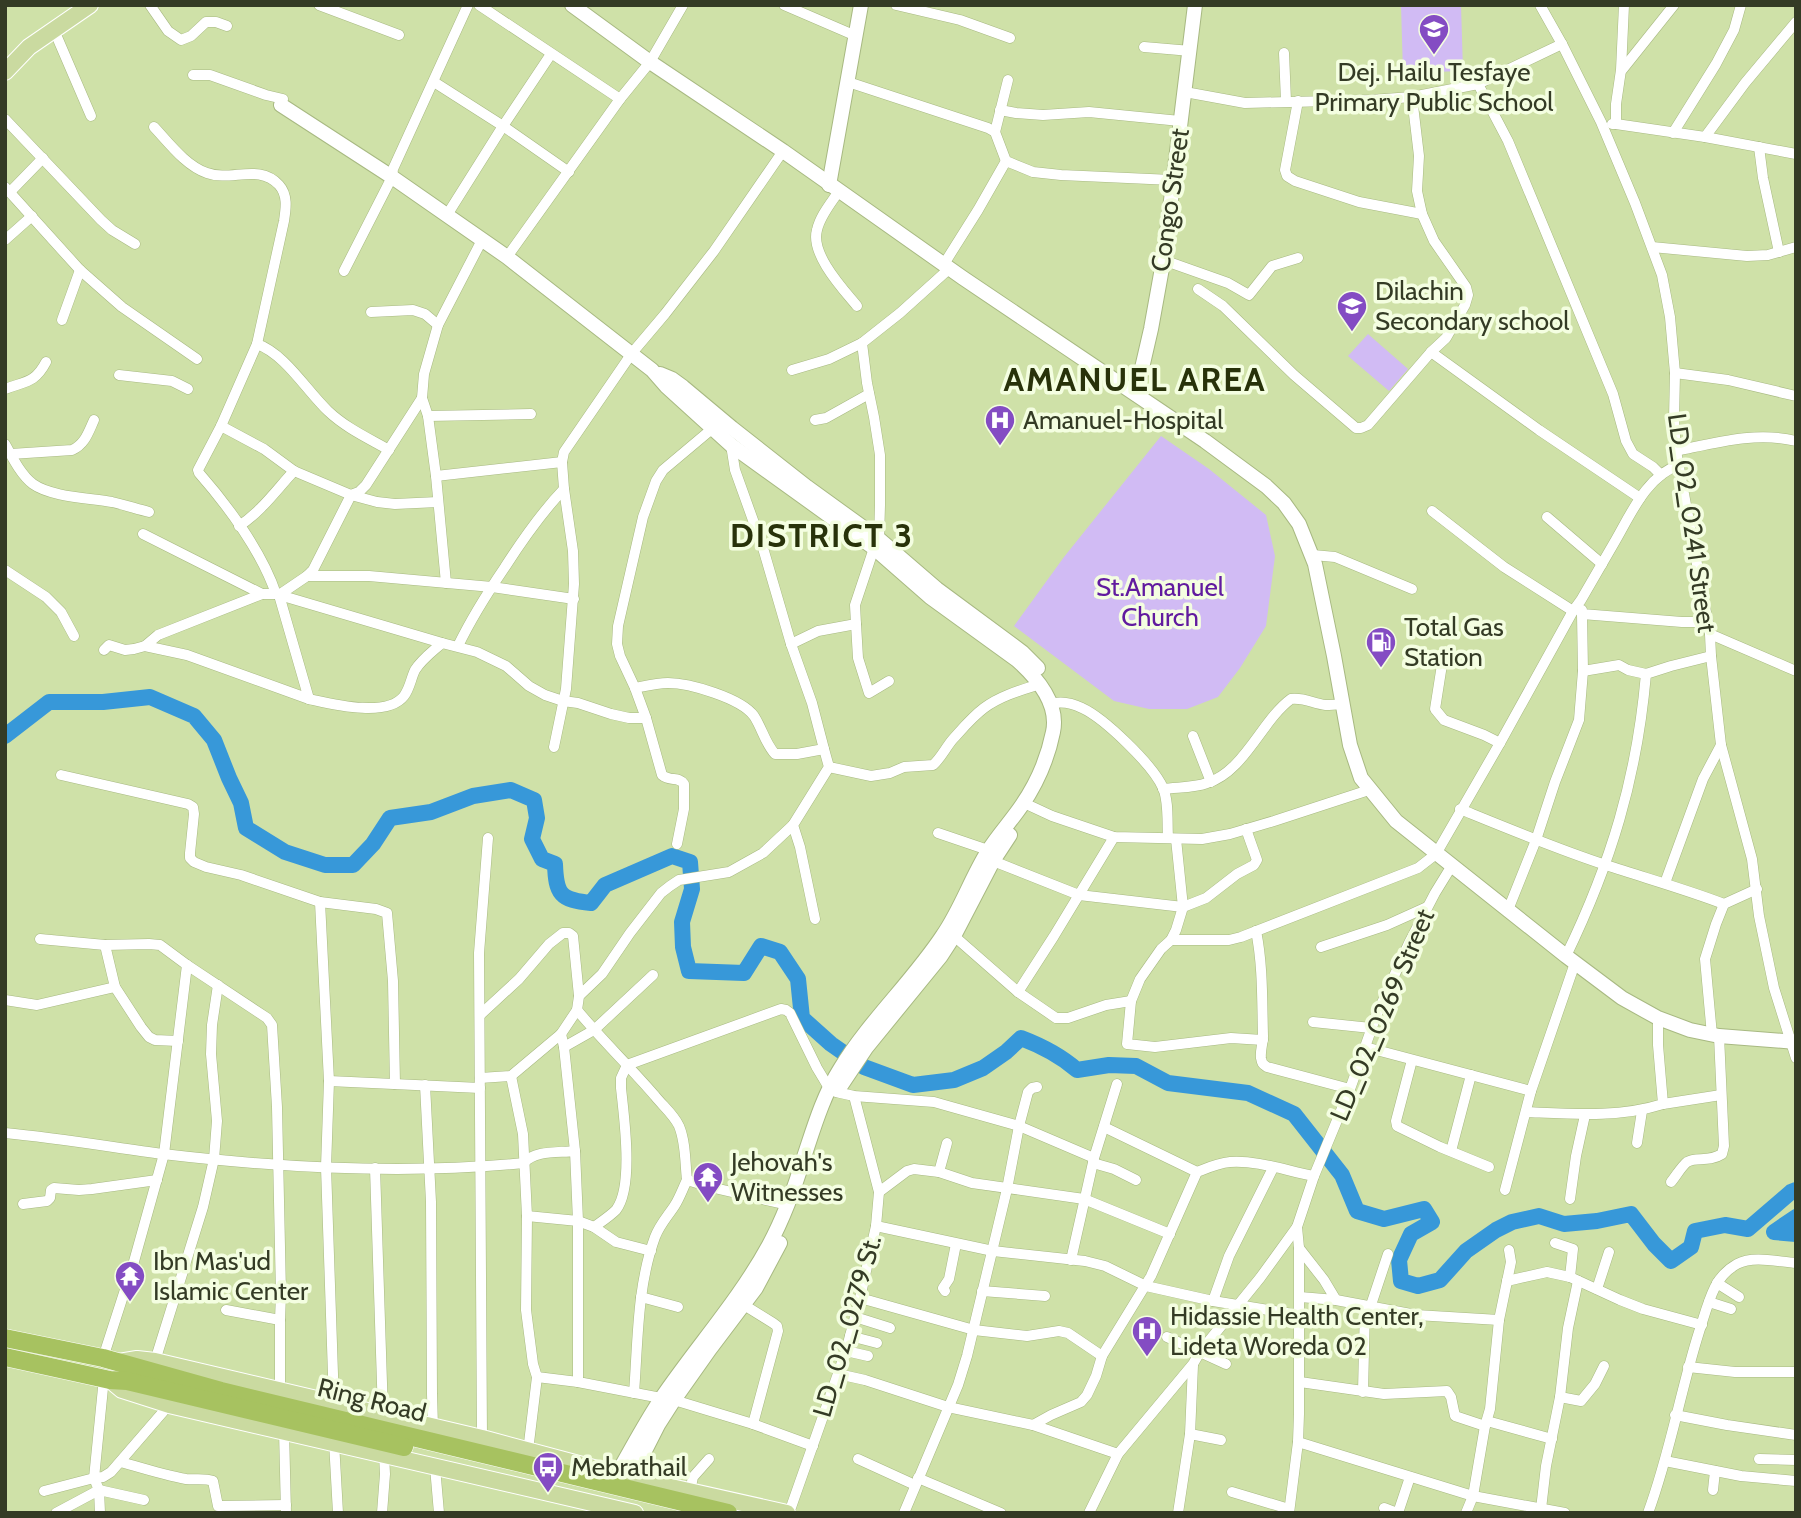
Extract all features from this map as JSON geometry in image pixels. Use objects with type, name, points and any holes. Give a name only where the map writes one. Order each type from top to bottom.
[{"type":"highway","name":"Ring Road","points":[[5,1338],[110,1360],[221,1391],[728,1513]]},
{"type":"highway","name":"Ring Road","points":[[5,1357],[127,1381],[680,1513]]},
{"type":"main road","points":[[572,5],[650,62],[783,151],[1007,308],[1205,441],[1266,486],[1284,503],[1299,524],[1313,555],[1322,590],[1350,745],[1361,778],[1396,821],[1451,867],[1622,998],[1658,1018],[1690,1030],[1715,1036],[1793,1042]]},
{"type":"main road","points":[[834,188],[861,5]]},
{"type":"main road","name":"Congo Street","points":[[1136,394],[1163,260],[1195,5]]},
{"type":"main road","points":[[5,72],[29,47],[54,30],[78,8]]},
{"type":"main road","points":[[282,102],[393,173],[509,255],[672,379],[876,544],[930,597],[1017,660],[1054,703]]},
{"type":"main road","points":[[448,212],[482,240],[509,255]]},
{"type":"main road","points":[[624,1476],[659,1425],[668,1399],[749,1280],[770,1243],[788,1205],[815,1121],[844,1071],[945,933],[991,855],[1027,804],[1048,753],[1054,729],[1051,684],[1022,652],[876,544],[730,444],[666,386],[633,351]]},
{"type":"main road","points":[[652,370],[672,379]]},
{"type":"main road","points":[[862,1045],[941,956],[954,936],[991,855]]},
{"type":"main road","points":[[668,1399],[744,1306],[771,1262],[796,1208],[833,1090]]},
{"type":"main road","points":[[110,1360],[155,1361],[482,1438],[690,1492],[788,1513]]},
{"type":"main road","points":[[107,1379],[122,1390],[169,1405],[334,1442],[586,1508],[635,1513]]},
{"type":"street","points":[[150,5],[168,31],[181,40],[191,36],[206,22],[227,26]]},
{"type":"street","points":[[319,5],[399,35]]},
{"type":"street","points":[[344,271],[393,173],[468,5]]},
{"type":"street","points":[[479,5],[621,99]]},
{"type":"street","points":[[509,255],[650,62],[683,5]]},
{"type":"street","points":[[784,5],[856,36]]},
{"type":"street","points":[[896,5],[960,20],[1010,38]]},
{"type":"street","name":"LD_02_0241 Street","points":[[1540,5],[1601,122],[1662,275],[1671,317],[1676,451],[1710,634],[1721,745],[1752,859],[1759,916],[1774,988],[1796,1058]]},
{"type":"street","points":[[1616,124],[1624,5]]},
{"type":"street","points":[[1621,70],[1674,5]]},
{"type":"street","points":[[1673,133],[1716,64],[1734,30],[1741,5]]},
{"type":"street","points":[[1705,137],[1745,83],[1796,22]]},
{"type":"street","points":[[54,30],[91,117]]},
{"type":"street","points":[[1185,92],[1245,103],[1412,97],[1478,85],[1562,44]]},
{"type":"street","points":[[1144,47],[1191,51]]},
{"type":"street","points":[[1284,53],[1286,102]]},
{"type":"street","points":[[448,212],[551,54]]},
{"type":"street","points":[[193,75],[210,75],[282,102]]},
{"type":"street","points":[[1008,80],[995,132],[1006,161],[1033,172],[1172,180]]},
{"type":"street","points":[[434,82],[569,172]]},
{"type":"street","points":[[848,82],[995,132]]},
{"type":"street","points":[[1478,85],[1508,141],[1613,394],[1626,441],[1633,454],[1661,475]]},
{"type":"street","points":[[1198,289],[1223,306],[1294,375],[1356,428],[1368,425],[1446,338],[1468,295],[1466,287],[1434,241],[1422,214],[1417,191],[1419,156],[1412,97]]},
{"type":"street","points":[[1298,101],[1285,170],[1287,176],[1359,202],[1422,214]]},
{"type":"street","points":[[1000,110],[1043,115],[1089,112],[1180,121]]},
{"type":"street","points":[[5,119],[100,220],[135,244]]},
{"type":"street","points":[[1601,122],[1796,153]]},
{"type":"street","points":[[155,127],[180,154],[207,173],[259,173],[274,180],[283,190],[286,207],[257,344],[221,426],[199,467],[199,473],[217,492],[269,573],[309,698]]},
{"type":"street","points":[[1759,147],[1779,252]]},
{"type":"street","points":[[554,747],[566,689],[574,599],[573,551],[562,462],[564,452],[633,351],[714,251],[783,151]]},
{"type":"street","points":[[43,158],[7,189],[80,270],[122,307],[197,359]]},
{"type":"street","points":[[792,370],[829,359],[862,343],[900,313],[947,266],[1006,161]]},
{"type":"street","points":[[834,188],[817,230],[816,240],[820,254],[857,306]]},
{"type":"street","points":[[5,240],[32,216]]},
{"type":"street","points":[[446,583],[436,476],[428,416],[422,398],[424,374],[438,325],[482,240]]},
{"type":"street","points":[[1652,247],[1747,256],[1768,255],[1796,247]]},
{"type":"street","points":[[1163,260],[1228,283],[1249,295],[1272,266],[1298,258]]},
{"type":"street","points":[[62,320],[80,270]]},
{"type":"street","points":[[371,312],[413,310],[425,314],[438,325]]},
{"type":"street","points":[[862,343],[880,455],[876,544],[855,605],[858,658],[869,693],[889,681]]},
{"type":"street","points":[[257,344],[269,348],[278,356],[311,395],[350,429],[388,450]]},
{"type":"street","points":[[1431,352],[1640,498]]},
{"type":"street","points":[[5,389],[34,378],[46,362]]},
{"type":"street","points":[[1675,373],[1728,380],[1796,396]]},
{"type":"street","points":[[119,374],[172,381],[188,389]]},
{"type":"street","points":[[815,420],[826,418],[869,394]]},
{"type":"street","points":[[277,594],[313,570],[351,495],[366,485],[422,398]]},
{"type":"street","points":[[428,416],[531,414]]},
{"type":"street","points":[[8,449],[72,450],[85,440],[94,420]]},
{"type":"street","points":[[221,426],[264,449],[294,471],[351,495],[395,504],[438,502]]},
{"type":"street","points":[[677,845],[684,808],[684,784],[678,779],[670,780],[662,775],[646,718],[620,656],[618,626],[651,493],[663,470],[713,428]]},
{"type":"street","points":[[1676,451],[1758,437],[1796,441]]},
{"type":"street","points":[[579,996],[602,974],[661,893],[679,880],[729,872],[763,853],[793,825],[829,767],[812,703],[791,644],[763,548],[735,470],[730,444]]},
{"type":"street","points":[[8,449],[32,484],[45,490],[112,502],[149,512]]},
{"type":"street","points":[[436,476],[562,462]]},
{"type":"street","points":[[1171,940],[1229,940],[1418,868],[1436,854],[1640,498],[1661,475],[1679,465]]},
{"type":"street","points":[[240,526],[259,510],[294,471]]},
{"type":"street","points":[[458,646],[529,530],[564,489]]},
{"type":"street","points":[[1432,511],[1504,567],[1577,612],[1707,622]]},
{"type":"street","points":[[1547,517],[1602,564]]},
{"type":"street","points":[[142,534],[262,594]]},
{"type":"street","points":[[1313,555],[1335,557],[1412,589]]},
{"type":"street","points":[[5,570],[46,597],[61,612],[75,636]]},
{"type":"street","points":[[307,576],[369,576],[492,587],[574,599]]},
{"type":"street","points":[[145,646],[158,635],[262,594],[277,594],[477,652],[506,666],[529,686],[545,695],[611,714],[646,718]]},
{"type":"street","points":[[1508,910],[1579,720],[1583,671],[1577,612]]},
{"type":"street","points":[[791,644],[818,631],[856,624]]},
{"type":"street","points":[[1710,634],[1796,671]]},
{"type":"street","points":[[104,650],[109,645],[125,650],[145,646],[187,655],[309,698],[328,703],[380,708],[403,697],[421,661],[442,643]]},
{"type":"street","points":[[1444,652],[1435,709],[1439,716],[1500,743]]},
{"type":"street","points":[[1583,671],[1619,665],[1646,674],[1711,656]]},
{"type":"street","points":[[1505,1190],[1570,959],[1606,865],[1629,790],[1640,733],[1646,674]]},
{"type":"street","points":[[635,688],[664,683],[678,684],[722,695],[743,705],[754,716],[763,737],[775,754],[797,754],[824,749]]},
{"type":"street","points":[[829,767],[871,776],[890,773],[904,767],[933,765],[943,750],[986,706],[1040,684]]},
{"type":"street","points":[[1163,789],[1211,782],[1245,754],[1291,699],[1325,706],[1343,703]]},
{"type":"street","points":[[1054,703],[1080,707],[1101,719],[1148,765],[1163,789],[1183,907],[1171,940],[1147,966],[1131,1001],[1127,1044],[1155,1047],[1231,1038],[1263,1040]]},
{"type":"street","points":[[1194,736],[1211,782]]},
{"type":"street","points":[[1665,883],[1703,779],[1721,745]]},
{"type":"street","points":[[61,775],[193,807],[190,858],[194,862],[320,902],[376,909],[387,913],[393,982],[395,1084]]},
{"type":"street","points":[[1027,804],[1052,816],[1114,837],[1202,839],[1275,821],[1369,790]]},
{"type":"street","points":[[1460,810],[1536,841],[1724,904]]},
{"type":"street","points":[[793,825],[815,919]]},
{"type":"street","points":[[938,833],[1079,895],[1183,907],[1206,898],[1237,874],[1254,865],[1256,855],[1246,829]]},
{"type":"street","points":[[1018,992],[1114,837]]},
{"type":"street","points":[[482,1438],[480,922],[488,838]]},
{"type":"street","name":"LD_02_0269 Street","points":[[1314,1176],[1395,971],[1451,867]]},
{"type":"street","points":[[1671,1182],[1687,1162],[1714,1160],[1722,1154],[1724,1146],[1721,1095],[1705,960],[1724,904],[1757,889]]},
{"type":"street","points":[[320,902],[329,1081],[326,1167],[334,1404]]},
{"type":"street","points":[[1321,947],[1387,925],[1428,906]]},
{"type":"street","points":[[1256,930],[1261,977],[1262,1063],[1267,1067],[1350,1089]]},
{"type":"street","points":[[329,1081],[425,1085],[480,1083],[511,1076],[561,1034],[577,1010],[579,996],[573,936],[563,933],[549,943],[519,979],[480,1016]]},
{"type":"street","points":[[954,936],[1018,992],[1056,1018],[1068,1018],[1107,1005],[1131,1001]]},
{"type":"street","points":[[40,939],[105,945],[160,945],[267,1018],[272,1026],[277,1107],[280,1391]]},
{"type":"street","points":[[105,945],[115,987],[141,1027],[155,1040],[178,1041]]},
{"type":"street","points":[[110,1360],[164,1154],[187,965]]},
{"type":"street","points":[[564,1047],[594,1030],[653,975]]},
{"type":"street","points":[[155,1361],[203,1207],[214,1159],[218,1121],[211,1054],[218,985]]},
{"type":"street","points":[[5,1000],[37,1004],[115,987]]},
{"type":"street","points":[[577,1010],[677,1123],[685,1152],[687,1180],[676,1204],[664,1218],[656,1235],[641,1297],[634,1393]]},
{"type":"street","points":[[594,1227],[615,1210],[625,1183],[621,1078],[627,1065],[775,1011],[786,1010],[790,1013],[817,1068],[833,1090],[854,1097],[934,1102],[1019,1126],[1136,1180]]},
{"type":"street","points":[[1658,1018],[1663,1104]]},
{"type":"street","points":[[1313,1022],[1371,1028]]},
{"type":"street","points":[[561,1034],[575,1151],[578,1382]]},
{"type":"street","points":[[1365,1047],[1531,1091]]},
{"type":"street","points":[[1412,1060],[1396,1126],[1489,1167]]},
{"type":"street","points":[[1451,1151],[1471,1075]]},
{"type":"street","points":[[511,1076],[523,1134],[527,1216],[526,1310],[537,1377],[528,1451]]},
{"type":"street","points":[[1071,1260],[1084,1199],[1117,1084]]},
{"type":"street","points":[[425,1085],[430,1168],[433,1427]]},
{"type":"street","points":[[904,1513],[964,1366],[993,1251],[1019,1126],[1028,1092],[1037,1087]]},
{"type":"street","points":[[1525,1112],[1585,1115],[1642,1111],[1663,1104],[1721,1095]]},
{"type":"street","name":"LD_02_0279 St.","points":[[788,1513],[846,1351],[876,1226],[879,1192],[854,1097]]},
{"type":"street","points":[[1637,1143],[1642,1111]]},
{"type":"street","points":[[1570,1199],[1585,1115]]},
{"type":"street","points":[[1104,1127],[1197,1172]]},
{"type":"street","points":[[5,1133],[164,1154],[326,1167],[479,1167],[524,1163],[536,1154],[575,1151]]},
{"type":"street","points":[[939,1172],[947,1143]]},
{"type":"street","points":[[1033,1425],[1081,1402],[1087,1395],[1102,1356],[1146,1286],[1197,1172],[1215,1164],[1231,1162],[1314,1176],[1297,1227],[1193,1364],[1118,1454],[1088,1513]]},
{"type":"street","points":[[375,1168],[383,1415]]},
{"type":"street","points":[[1213,1301],[1229,1256],[1273,1168]]},
{"type":"street","points":[[879,1192],[907,1171],[914,1169],[939,1172],[972,1183],[1084,1199],[1170,1234]]},
{"type":"street","points":[[23,1204],[47,1201],[54,1188],[79,1190],[157,1180]]},
{"type":"street","points":[[687,1180],[788,1205]]},
{"type":"street","points":[[527,1216],[578,1221],[594,1227],[616,1242],[651,1251]]},
{"type":"street","points":[[876,1226],[993,1251],[1085,1261],[1105,1266],[1146,1286],[1213,1301],[1299,1315]]},
{"type":"street","points":[[1232,1492],[1289,1511],[1298,1442],[1300,1382],[1297,1227]]},
{"type":"street","points":[[1541,1509],[1546,1466],[1560,1397],[1574,1279],[1573,1249],[1555,1243]]},
{"type":"street","points":[[944,1291],[956,1244]]},
{"type":"street","points":[[1299,1248],[1336,1300]]},
{"type":"street","points":[[1466,1513],[1473,1496],[1490,1409],[1499,1320],[1511,1262],[1510,1250]]},
{"type":"street","points":[[1597,1289],[1609,1252]]},
{"type":"street","points":[[1363,1392],[1367,1307],[1388,1254]]},
{"type":"street","points":[[1648,1513],[1665,1461],[1688,1367],[1717,1283],[1735,1265],[1743,1261],[1796,1263]]},
{"type":"street","points":[[1507,1281],[1547,1272],[1574,1279],[1643,1308],[1702,1325]]},
{"type":"street","points":[[1717,1283],[1740,1297]]},
{"type":"street","points":[[982,1291],[1045,1296]]},
{"type":"street","points":[[641,1297],[678,1307]]},
{"type":"street","points":[[1300,1297],[1336,1300],[1416,1315],[1499,1320]]},
{"type":"street","points":[[860,1298],[974,1330],[1027,1336],[1059,1331],[1073,1336],[1102,1356]]},
{"type":"street","points":[[1709,1302],[1731,1309]]},
{"type":"street","points":[[744,1306],[773,1322],[778,1331],[753,1424]]},
{"type":"street","points":[[226,1310],[280,1320]]},
{"type":"street","points":[[855,1317],[890,1328]]},
{"type":"street","points":[[850,1336],[877,1343]]},
{"type":"street","points":[[1167,1337],[1226,1364]]},
{"type":"street","points":[[846,1351],[868,1356]]},
{"type":"street","points":[[1178,1513],[1190,1434],[1193,1364]]},
{"type":"street","points":[[1560,1397],[1581,1401],[1595,1384],[1604,1366]]},
{"type":"street","points":[[1688,1367],[1735,1372],[1796,1372]]},
{"type":"street","points":[[838,1374],[948,1407],[1033,1425],[1118,1454]]},
{"type":"street","points":[[537,1377],[668,1399],[753,1424],[813,1446]]},
{"type":"street","points":[[100,1513],[99,1490],[94,1478],[107,1379]]},
{"type":"street","points":[[1300,1382],[1384,1394],[1447,1391],[1455,1416],[1552,1439]]},
{"type":"street","points":[[1170,1391],[1192,1401]]},
{"type":"street","points":[[44,1491],[103,1477],[111,1472],[169,1405]]},
{"type":"street","points":[[1675,1415],[1796,1435]]},
{"type":"street","points":[[121,1462],[167,1475],[214,1481],[218,1506],[286,1509],[284,1430]]},
{"type":"street","points":[[1190,1434],[1222,1440]]},
{"type":"street","points":[[334,1442],[338,1513]]},
{"type":"street","points":[[1298,1442],[1473,1496],[1564,1513]]},
{"type":"street","points":[[382,1513],[384,1455]]},
{"type":"street","points":[[690,1492],[693,1477],[709,1459]]},
{"type":"street","points":[[858,1459],[986,1510],[1002,1513]]},
{"type":"street","points":[[1759,1459],[1796,1461]]},
{"type":"street","points":[[1665,1461],[1741,1476],[1796,1481]]},
{"type":"street","points":[[435,1467],[439,1513]]},
{"type":"street","points":[[1713,1490],[1715,1471]]},
{"type":"street","points":[[1384,1508],[1398,1513],[1410,1477]]},
{"type":"street","points":[[57,1513],[99,1490],[144,1500]]},
{"type":"green space","name":"Dej. Hailu Tesfaye Primary Public School","points":[[1401,5],[1461,5],[1463,71],[1403,73]]},
{"type":"green space","points":[[1368,334],[1408,369],[1389,391],[1348,356]]},
{"type":"green space","name":"St.Amanuel Church","points":[[1161,436],[1209,469],[1266,515],[1275,556],[1266,626],[1218,697],[1187,709],[1149,709],[1114,701],[1014,626],[1064,557]]},
{"type":"waterway","points":[[5,736],[49,702],[103,702],[150,697],[194,716],[214,740],[241,803],[246,828],[285,852],[325,865],[353,865],[373,844],[390,818],[431,812],[473,796],[511,790],[534,800],[537,818],[532,839],[542,859],[555,864],[559,889],[572,900],[591,903],[605,885],[672,856],[690,862],[692,889],[682,922],[683,947],[689,971],[744,973],[761,946],[780,952],[798,979],[802,1018],[831,1044],[864,1067],[913,1085],[954,1080],[983,1068],[1021,1038],[1050,1051],[1077,1070],[1109,1065],[1136,1066],[1168,1083],[1248,1093],[1294,1114],[1342,1175],[1357,1211],[1384,1219],[1424,1209],[1432,1222],[1411,1234],[1399,1260],[1401,1281],[1418,1286],[1440,1280],[1466,1251],[1512,1222],[1539,1216],[1564,1224],[1631,1214],[1671,1261],[1691,1247],[1695,1231],[1725,1225],[1748,1229],[1796,1190]]},
{"type":"waterway","points":[[1796,1217],[1774,1232],[1796,1234]]},
{"type":"place","name":"Dej. Hailu Tesfaye Primary Public School","points":[[1434,56]]},
{"type":"place","name":"Dilachin Secondary school","points":[[1352,333]]},
{"type":"place","name":"Amanuel-Hospital","points":[[1000,447]]},
{"type":"place","name":"Total Gas Station","points":[[1381,669]]},
{"type":"place","name":"Jehovah's Witnesses","points":[[708,1204]]},
{"type":"place","name":"Ibn Mas'ud Islamic Center","points":[[130,1303]]},
{"type":"place","name":"Hidassie Health Center, Lideta Woreda 02","points":[[1147,1358]]},
{"type":"place","name":"Mebrathail","points":[[548,1494]]},
{"type":"district","name":"AMANUEL AREA","points":[[1135,379]]},
{"type":"district","name":"DISTRICT 3","points":[[822,535]]}]
